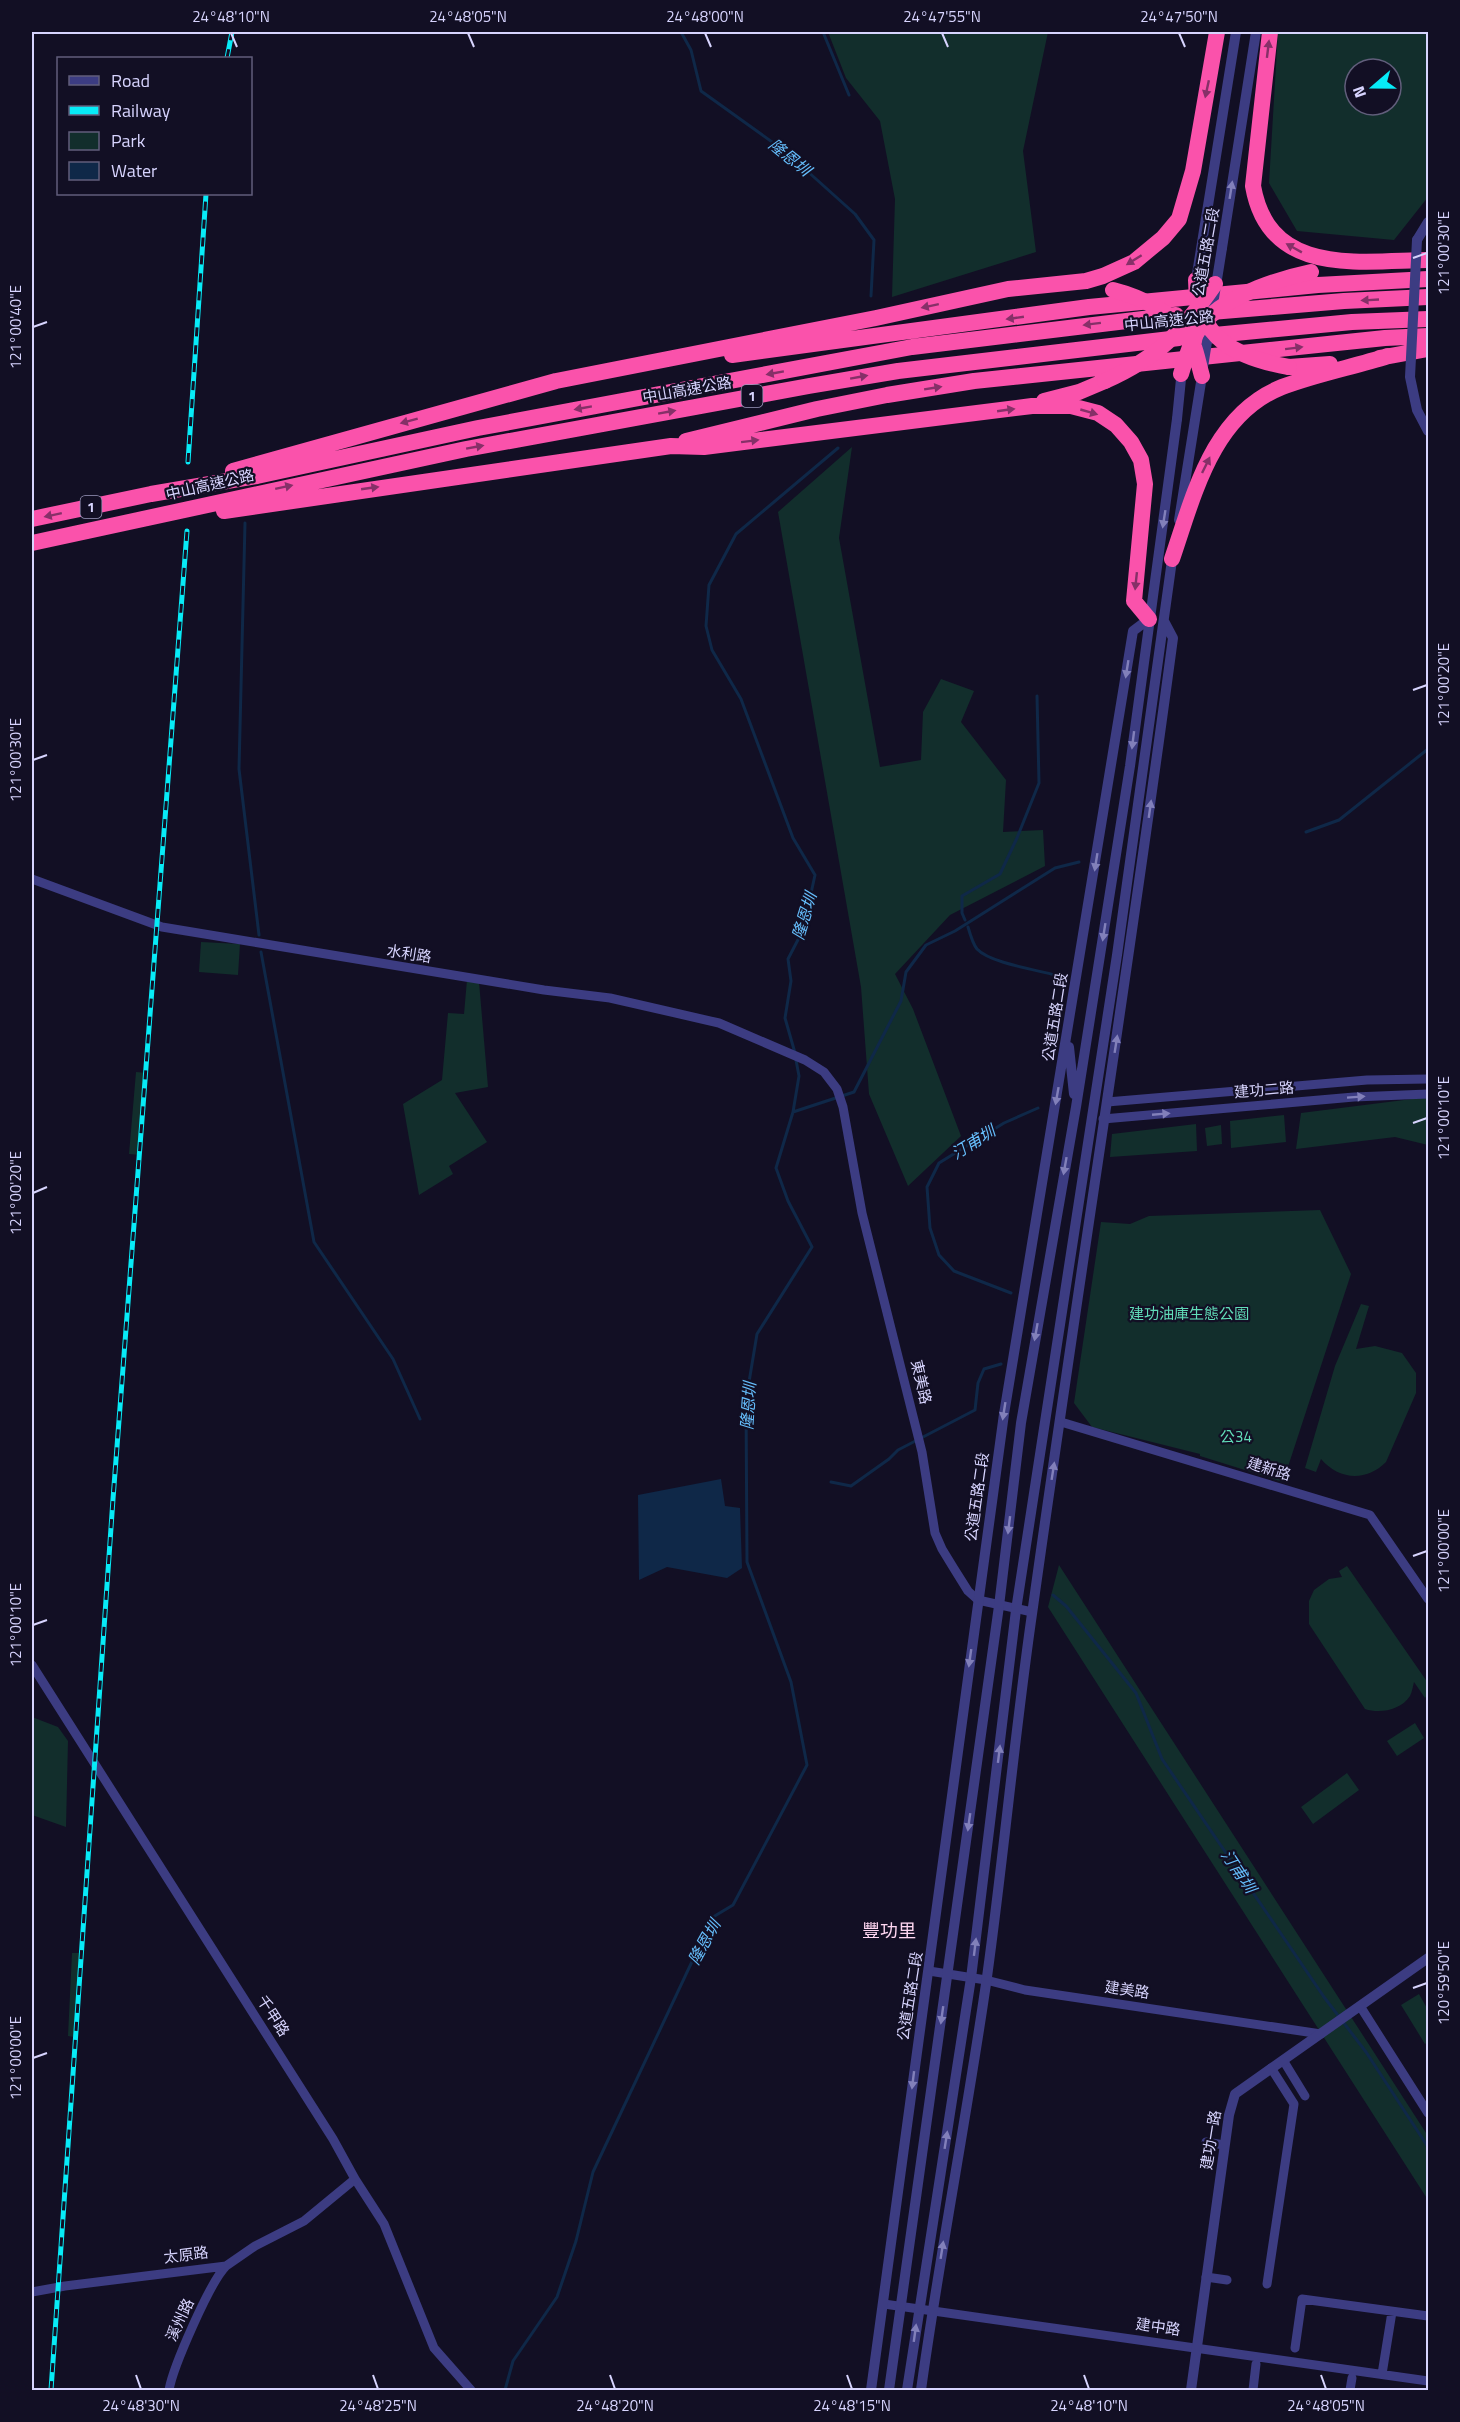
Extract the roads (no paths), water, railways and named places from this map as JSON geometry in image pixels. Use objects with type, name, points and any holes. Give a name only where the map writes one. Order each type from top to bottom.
[{"type":"highway","points":[[152,494],[556,381],[876,318],[1008,289],[1086,281],[1103,276],[1134,262],[1163,238],[1179,219],[1193,171],[1217,32]]},
{"type":"highway","points":[[1259,32],[1253,186],[1256,205],[1265,224],[1281,240],[1302,253],[1334,260],[1428,260]]},
{"type":"highway","points":[[1032,406],[1105,381],[1134,368],[1252,291],[1289,276],[1372,261]]},
{"type":"highway","points":[[649,363],[753,354],[1089,307],[1318,285],[1428,279]]},
{"type":"highway","points":[[1196,280],[1197,325],[1202,376]]},
{"type":"highway","points":[[1181,374],[1197,325],[1215,284]]},
{"type":"highway","points":[[1008,289],[1078,286],[1134,295],[1156,308],[1197,325],[1258,362],[1289,367],[1319,366],[1428,349]]},
{"type":"highway","name":"中山高速公路","points":[[32,519],[152,494],[257,476],[478,428],[912,347],[1139,318],[1344,301],[1428,297]]},
{"type":"highway","name":"中山高速公路","points":[[32,543],[466,449],[898,371],[1258,330],[1352,322],[1428,319]]},
{"type":"highway","points":[[671,446],[701,436],[817,409],[974,381],[1385,338],[1428,336]]},
{"type":"highway","points":[[1172,559],[1205,464],[1225,432],[1243,412],[1262,397],[1281,388],[1388,356]]},
{"type":"highway","points":[[84,532],[368,488],[671,446],[704,447],[1032,406],[1071,406],[1098,413],[1116,425],[1131,442],[1142,460],[1145,484],[1134,601],[1156,620]]},
{"type":"street","name":"公道五路二段","points":[[1196,280],[1236,32]]},
{"type":"street","name":"公道五路二段","points":[[1215,284],[1259,32]]},
{"type":"street","points":[[1428,222],[1416,240],[1410,377],[1417,410],[1428,431]]},
{"type":"street","points":[[907,2391],[971,1978],[1016,1610],[1117,955],[1156,620],[1181,374]]},
{"type":"street","points":[[889,2391],[999,1606],[1021,1423],[1076,1107],[1130,766],[1156,620],[1172,559],[1202,376]]},
{"type":"street","name":"公道五路二段","points":[[871,2391],[1004,1414],[1133,631],[1156,620]]},
{"type":"street","points":[[921,2391],[986,1980],[1032,1612],[1103,1119],[1134,929],[1173,638],[1156,620]]},
{"type":"street","name":"水利路","points":[[32,879],[162,927],[544,990],[610,998],[719,1023],[805,1060],[824,1072],[837,1089]]},
{"type":"street","points":[[1068,1035],[1076,1107]]},
{"type":"street","name":"建功二路","points":[[1107,1102],[1367,1080],[1428,1079]]},
{"type":"street","name":"東美路","points":[[837,1089],[843,1107],[862,1213],[919,1439],[935,1533],[952,1567],[968,1591],[978,1600]]},
{"type":"street","name":"建功二路","points":[[1103,1119],[1354,1096],[1428,1094]]},
{"type":"street","name":"建新路","points":[[1061,1422],[1370,1515],[1428,1599]]},
{"type":"street","points":[[978,1600],[1032,1612]]},
{"type":"street","name":"千甲路","points":[[32,1665],[333,2139],[384,2224],[434,2348],[471,2391]]},
{"type":"street","name":"建功一路","points":[[1191,2391],[1228,2115],[1235,2094],[1428,1958]]},
{"type":"street","name":"建美路","points":[[929,1971],[986,1980],[1025,1990],[1323,2032]]},
{"type":"street","points":[[1360,2007],[1428,2113]]},
{"type":"street","points":[[1283,2060],[1305,2096]]},
{"type":"street","points":[[1267,2284],[1294,2104],[1271,2068]]},
{"type":"street","points":[[1206,2142],[1224,2145]]},
{"type":"street","name":"太原路","points":[[32,2292],[226,2266],[255,2246],[304,2221],[355,2179]]},
{"type":"street","name":"溪州路","points":[[169,2391],[172,2375],[186,2344],[219,2274],[226,2266]]},
{"type":"street","points":[[1206,2277],[1227,2280]]},
{"type":"street","points":[[1295,2348],[1302,2299],[1428,2316]]},
{"type":"street","name":"建中路","points":[[884,2304],[1428,2381]]},
{"type":"street","points":[[1382,2374],[1392,2312]]},
{"type":"street","points":[[1253,2391],[1256,2364]]},
{"type":"street","points":[[1350,2391],[1352,2378]]},
{"type":"water","points":[[721,1479],[725,1506],[740,1508],[742,1568],[727,1578],[667,1567],[639,1580],[638,1495]]},
{"type":"waterway","name":"隆恩圳","points":[[681,32],[691,50],[701,91],[786,152],[855,214],[874,240],[871,296]]},
{"type":"waterway","name":"汀甫圳","points":[[823,32],[849,95]]},
{"type":"waterway","name":"隆恩圳","points":[[795,1053],[785,1018],[791,981],[788,959],[803,930],[815,875],[793,838],[741,699],[712,650],[706,626],[709,585],[736,534],[838,448]]},
{"type":"waterway","points":[[245,523],[239,769],[259,935]]},
{"type":"waterway","name":"汀甫圳","points":[[965,920],[962,913],[962,896],[1000,874],[1039,783],[1037,696]]},
{"type":"waterway","points":[[1306,832],[1339,820],[1428,749]]},
{"type":"waterway","points":[[793,1112],[854,1092],[901,1001],[906,972],[926,945],[955,931],[1055,868],[1079,862]]},
{"type":"waterway","name":"汀甫圳","points":[[968,927],[977,949],[983,954],[1003,962],[1055,975]]},
{"type":"waterway","points":[[261,952],[314,1242],[393,1359],[420,1419]]},
{"type":"waterway","name":"隆恩圳","points":[[505,2390],[513,2361],[557,2297],[576,2241],[593,2172],[713,1917],[733,1905],[807,1765],[791,1682],[747,1562],[746,1400],[757,1334],[812,1247],[788,1201],[776,1168],[793,1112],[799,1076],[796,1060]]},
{"type":"waterway","name":"汀甫圳","points":[[1011,1293],[954,1271],[939,1255],[930,1228],[927,1187],[939,1163],[1004,1123],[1038,1108]]},
{"type":"waterway","points":[[831,1482],[851,1486],[898,1450],[975,1410],[978,1383],[984,1369],[1001,1364]]},
{"type":"waterway","name":"汀甫圳","points":[[1053,1595],[1066,1606],[1136,1693],[1162,1759],[1324,1997],[1366,2052],[1428,2147]]},
{"type":"railway","points":[[227,57],[232,32]]},
{"type":"railway","points":[[188,462],[206,195]]},
{"type":"railway","points":[[51,2390],[113,1499],[187,531]]},
{"type":"district","name":"豐功里","points":[[889,1931]]},
{"type":"park label","name":"建功油庫生態公園","points":[[1189,1314]]},
{"type":"park label","name":"公34","points":[[1236,1437]]}]
